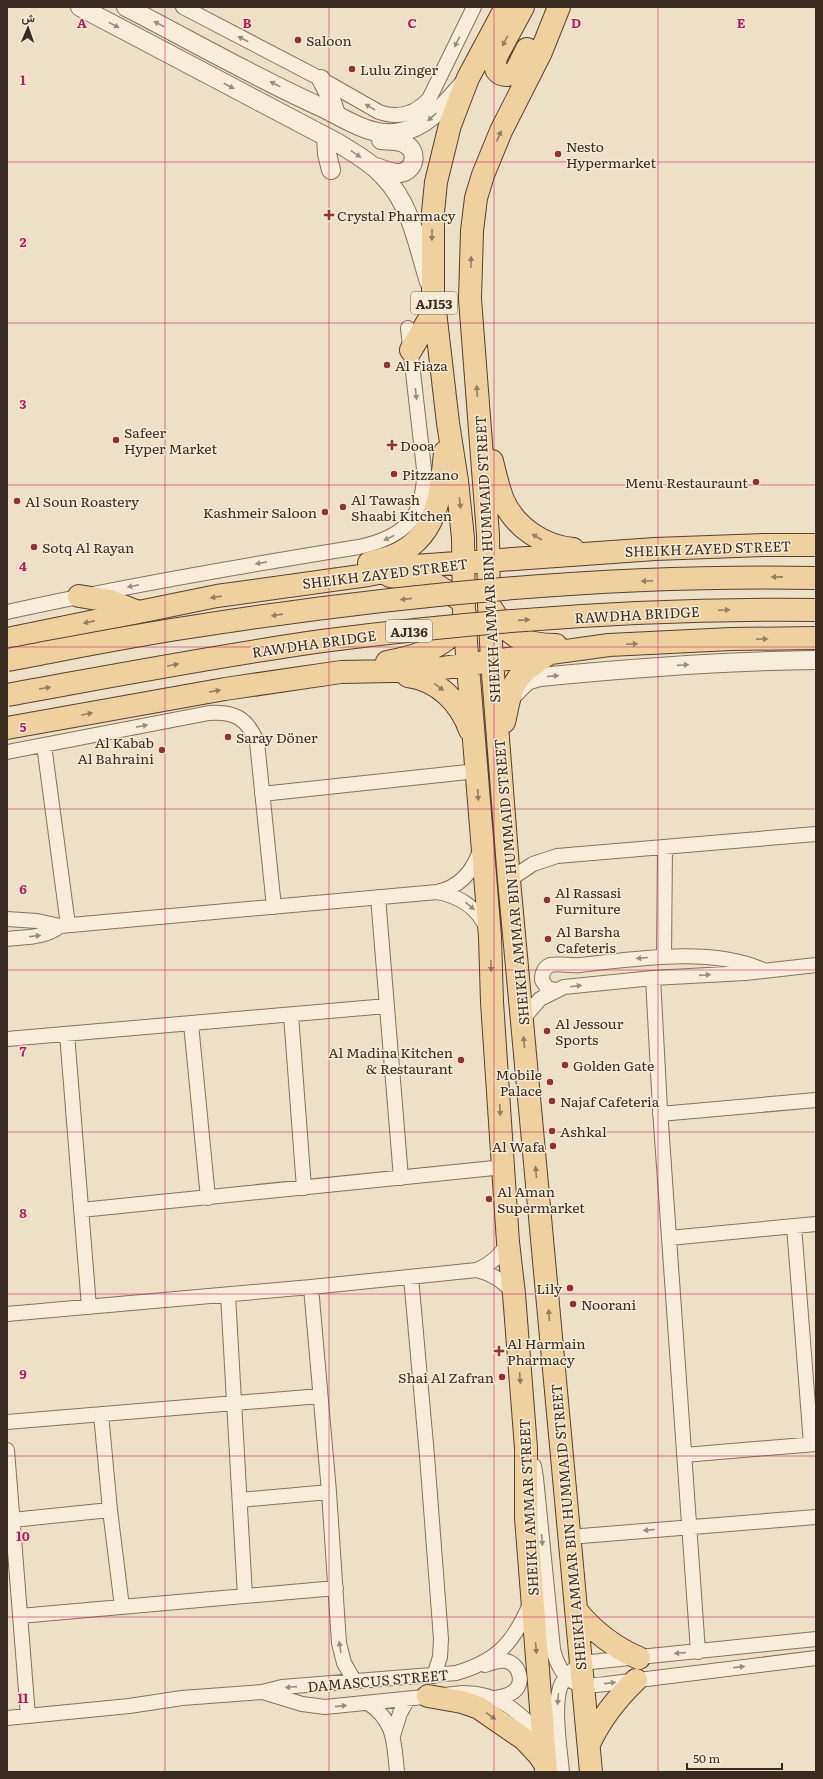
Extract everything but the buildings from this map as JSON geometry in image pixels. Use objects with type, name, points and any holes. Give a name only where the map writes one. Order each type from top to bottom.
[{"type":"main road","name":"SHEIKH AMMAR BIN HUMMAID STREET","points":[[506,7],[480,12],[468,78],[450,125],[436,182],[432,232],[434,302],[463,538],[478,569],[476,609],[491,638],[509,880],[576,1610],[577,1675],[589,1744],[591,1772]]},
{"type":"main road","points":[[523,7],[494,62],[496,70],[501,75],[509,76],[515,73],[556,9]]},
{"type":"main road","name":"SHEIKH AMMAR BIN HUMMAID STREET","points":[[508,1242],[492,1002],[490,937],[481,841],[468,664],[476,609],[478,569],[488,535],[470,299],[472,231],[476,198],[483,175],[500,131],[541,52],[556,9]]},
{"type":"main road","points":[[411,350],[434,302]]},
{"type":"main road","points":[[296,584],[390,557],[413,543],[423,533],[437,508],[448,423]]},
{"type":"main road","points":[[480,430],[504,500],[512,515],[524,528],[537,538],[567,549],[601,552]]},
{"type":"main road","name":"SHEIKH ZAYED STREET","points":[[7,639],[217,596],[368,575],[414,566],[478,569],[554,556],[601,552],[711,546],[816,545]]},
{"type":"main road","points":[[478,569],[510,572],[533,568],[554,556]]},
{"type":"main road","points":[[7,728],[225,690],[341,672],[403,659],[421,653],[453,634],[494,588],[500,577],[510,572]]},
{"type":"main road","points":[[368,575],[402,577],[436,585],[450,592],[476,609],[511,635],[535,643],[549,645],[609,645],[731,639],[816,638]]},
{"type":"main road","name":"AJ136","points":[[7,660],[184,628],[313,610],[431,596],[609,582],[727,578],[816,578]]},
{"type":"main road","points":[[436,585],[444,595],[449,610],[448,625],[440,643]]},
{"type":"main road","points":[[79,596],[110,601],[138,612]]},
{"type":"main road","name":"RAWDHA BRIDGE","points":[[7,695],[201,660],[321,642],[437,628],[613,614],[730,610],[816,610]]},
{"type":"main road","points":[[341,672],[417,670],[609,645]]},
{"type":"main road","points":[[499,738],[511,691],[520,675],[527,668],[551,653]]},
{"type":"main road","points":[[290,680],[407,676],[426,680],[443,691],[461,711],[474,742]]},
{"type":"main road","name":"SHEIKH AMMAR STREET","points":[[508,1242],[514,1294],[526,1448],[526,1518],[543,1737],[551,1770]]},
{"type":"main road","points":[[576,1610],[597,1634],[610,1644],[639,1658]]},
{"type":"main road","points":[[589,1744],[608,1711],[618,1698],[636,1680]]},
{"type":"main road","points":[[423,1690],[479,1708],[524,1739],[551,1770]]},
{"type":"street","points":[[80,7],[326,137],[354,153],[371,165],[385,177],[405,206],[434,302]]},
{"type":"street","points":[[126,7],[302,99],[372,131],[386,133],[400,132],[414,128],[426,121],[468,78]]},
{"type":"street","points":[[183,7],[321,79],[379,112],[390,116],[401,116],[412,113],[429,99],[480,12]]},
{"type":"street","points":[[321,79],[330,96],[336,114]]},
{"type":"street","points":[[302,99],[350,130],[370,138],[404,143],[410,147],[413,153],[414,161],[406,172],[398,174],[371,165]]},
{"type":"street","points":[[326,137],[327,154],[331,170]]},
{"type":"street","points":[[7,612],[79,596],[220,569],[359,547],[379,542],[396,534],[410,522],[420,506],[424,487],[424,469],[408,328]]},
{"type":"street","points":[[506,714],[511,699],[516,691],[528,681],[540,677],[678,665],[759,660],[816,660]]},
{"type":"street","points":[[7,752],[221,712],[233,714],[244,721],[252,730],[256,742],[274,907]]},
{"type":"street","points":[[44,745],[64,925]]},
{"type":"street","points":[[262,794],[477,771]]},
{"type":"street","points":[[509,880],[533,864],[557,856],[816,834]]},
{"type":"street","points":[[437,892],[457,884],[469,874],[477,859],[481,841]]},
{"type":"street","points":[[664,956],[665,847]]},
{"type":"street","points":[[7,919],[64,925],[437,892],[447,894],[466,903],[481,918],[490,937]]},
{"type":"street","points":[[378,897],[401,1178]]},
{"type":"street","points":[[7,938],[41,935],[52,932],[64,925]]},
{"type":"street","points":[[556,990],[547,988],[542,980],[543,971],[550,965],[577,965],[664,956],[712,958],[746,964],[764,970]]},
{"type":"street","points":[[522,1020],[540,999],[556,990],[575,985],[736,973],[816,965]]},
{"type":"street","points":[[653,978],[668,1238],[698,1652]]},
{"type":"street","points":[[7,1039],[386,1006]]},
{"type":"street","points":[[291,1015],[304,1188]]},
{"type":"street","points":[[191,1024],[208,1198]]},
{"type":"street","points":[[67,1034],[89,1307]]},
{"type":"street","points":[[660,1114],[816,1100]]},
{"type":"street","points":[[81,1210],[504,1167]]},
{"type":"street","points":[[668,1238],[816,1224]]},
{"type":"street","points":[[684,1454],[813,1444],[794,1226]]},
{"type":"street","points":[[7,1314],[228,1295],[477,1270],[485,1267],[499,1256],[508,1242]]},
{"type":"street","points":[[477,1270],[501,1280],[514,1294]]},
{"type":"street","points":[[393,1736],[398,1716],[423,1690],[440,1658],[441,1639],[411,1277]]},
{"type":"street","points":[[311,1287],[341,1653],[344,1662],[355,1682]]},
{"type":"street","points":[[228,1295],[245,1596]]},
{"type":"street","points":[[7,1422],[320,1396]]},
{"type":"street","points":[[101,1414],[110,1510],[122,1607]]},
{"type":"street","points":[[526,1448],[534,1467],[536,1478],[553,1649],[559,1665],[577,1675],[636,1680],[816,1658]]},
{"type":"street","points":[[7,1450],[28,1716]]},
{"type":"street","points":[[240,1500],[329,1492]]},
{"type":"street","points":[[12,1520],[110,1510]]},
{"type":"street","points":[[569,1537],[688,1526],[816,1517]]},
{"type":"street","points":[[20,1616],[336,1588]]},
{"type":"street","name":"DAMASCUS STREET","points":[[262,1692],[314,1706],[337,1706],[368,1703],[423,1690],[456,1673],[476,1667],[499,1651],[508,1642],[522,1621],[532,1599]]},
{"type":"street","points":[[551,1770],[557,1695],[562,1682],[605,1660],[639,1658],[816,1639]]},
{"type":"street","points":[[476,1667],[505,1661],[513,1664],[518,1670],[520,1678],[519,1686],[514,1692],[495,1698]]},
{"type":"street","name":"DAMASCUS STREET","points":[[7,1718],[182,1698],[262,1692],[282,1687],[355,1682],[423,1690],[469,1693],[495,1698],[517,1712],[543,1737]]},
{"type":"street","points":[[368,1703],[386,1720],[393,1736],[397,1772]]},
{"type":"place","name":"Saloon","points":[[298,40]]},
{"type":"place","name":"Lulu Zinger","points":[[352,69]]},
{"type":"place","name":"Nesto Hypermarket","points":[[558,154]]},
{"type":"place","name":"Crystal Pharmacy","points":[[329,215]]},
{"type":"place","name":"Al Fiaza","points":[[387,365]]},
{"type":"place","name":"Safeer Hyper Market","points":[[116,440]]},
{"type":"place","name":"Dooa","points":[[392,445]]},
{"type":"place","name":"Pitzzano","points":[[394,474]]},
{"type":"place","name":"Menu Restauraunt","points":[[756,482]]},
{"type":"place","name":"Al Soun Roastery","points":[[17,501]]},
{"type":"place","name":"Al Tawash Shaabi Kitchen","points":[[343,507]]},
{"type":"place","name":"Kashmeir Saloon","points":[[325,512]]},
{"type":"place","name":"Sotq Al Rayan","points":[[34,547]]},
{"type":"place","name":"Saray Döner","points":[[228,737]]},
{"type":"place","name":"Al Kabab Al Bahraini","points":[[162,750]]},
{"type":"place","name":"Al Rassasi Furniture","points":[[547,900]]},
{"type":"place","name":"Al Barsha Cafeteris","points":[[548,939]]},
{"type":"place","name":"Al Jessour Sports","points":[[547,1031]]},
{"type":"place","name":"Al Madina Kitchen & Restaurant","points":[[461,1060]]},
{"type":"place","name":"Golden Gate","points":[[565,1065]]},
{"type":"place","name":"Mobile Palace","points":[[550,1082]]},
{"type":"place","name":"Najaf Cafeteria","points":[[552,1101]]},
{"type":"place","name":"Ashkal","points":[[552,1131]]},
{"type":"place","name":"Al Wafa","points":[[553,1146]]},
{"type":"place","name":"Al Aman Supermarket","points":[[489,1199]]},
{"type":"place","name":"Lily","points":[[570,1288]]},
{"type":"place","name":"Noorani","points":[[573,1304]]},
{"type":"place","name":"Al Harmain Pharmacy","points":[[499,1351]]},
{"type":"place","name":"Shai Al Zafran","points":[[502,1377]]}]
